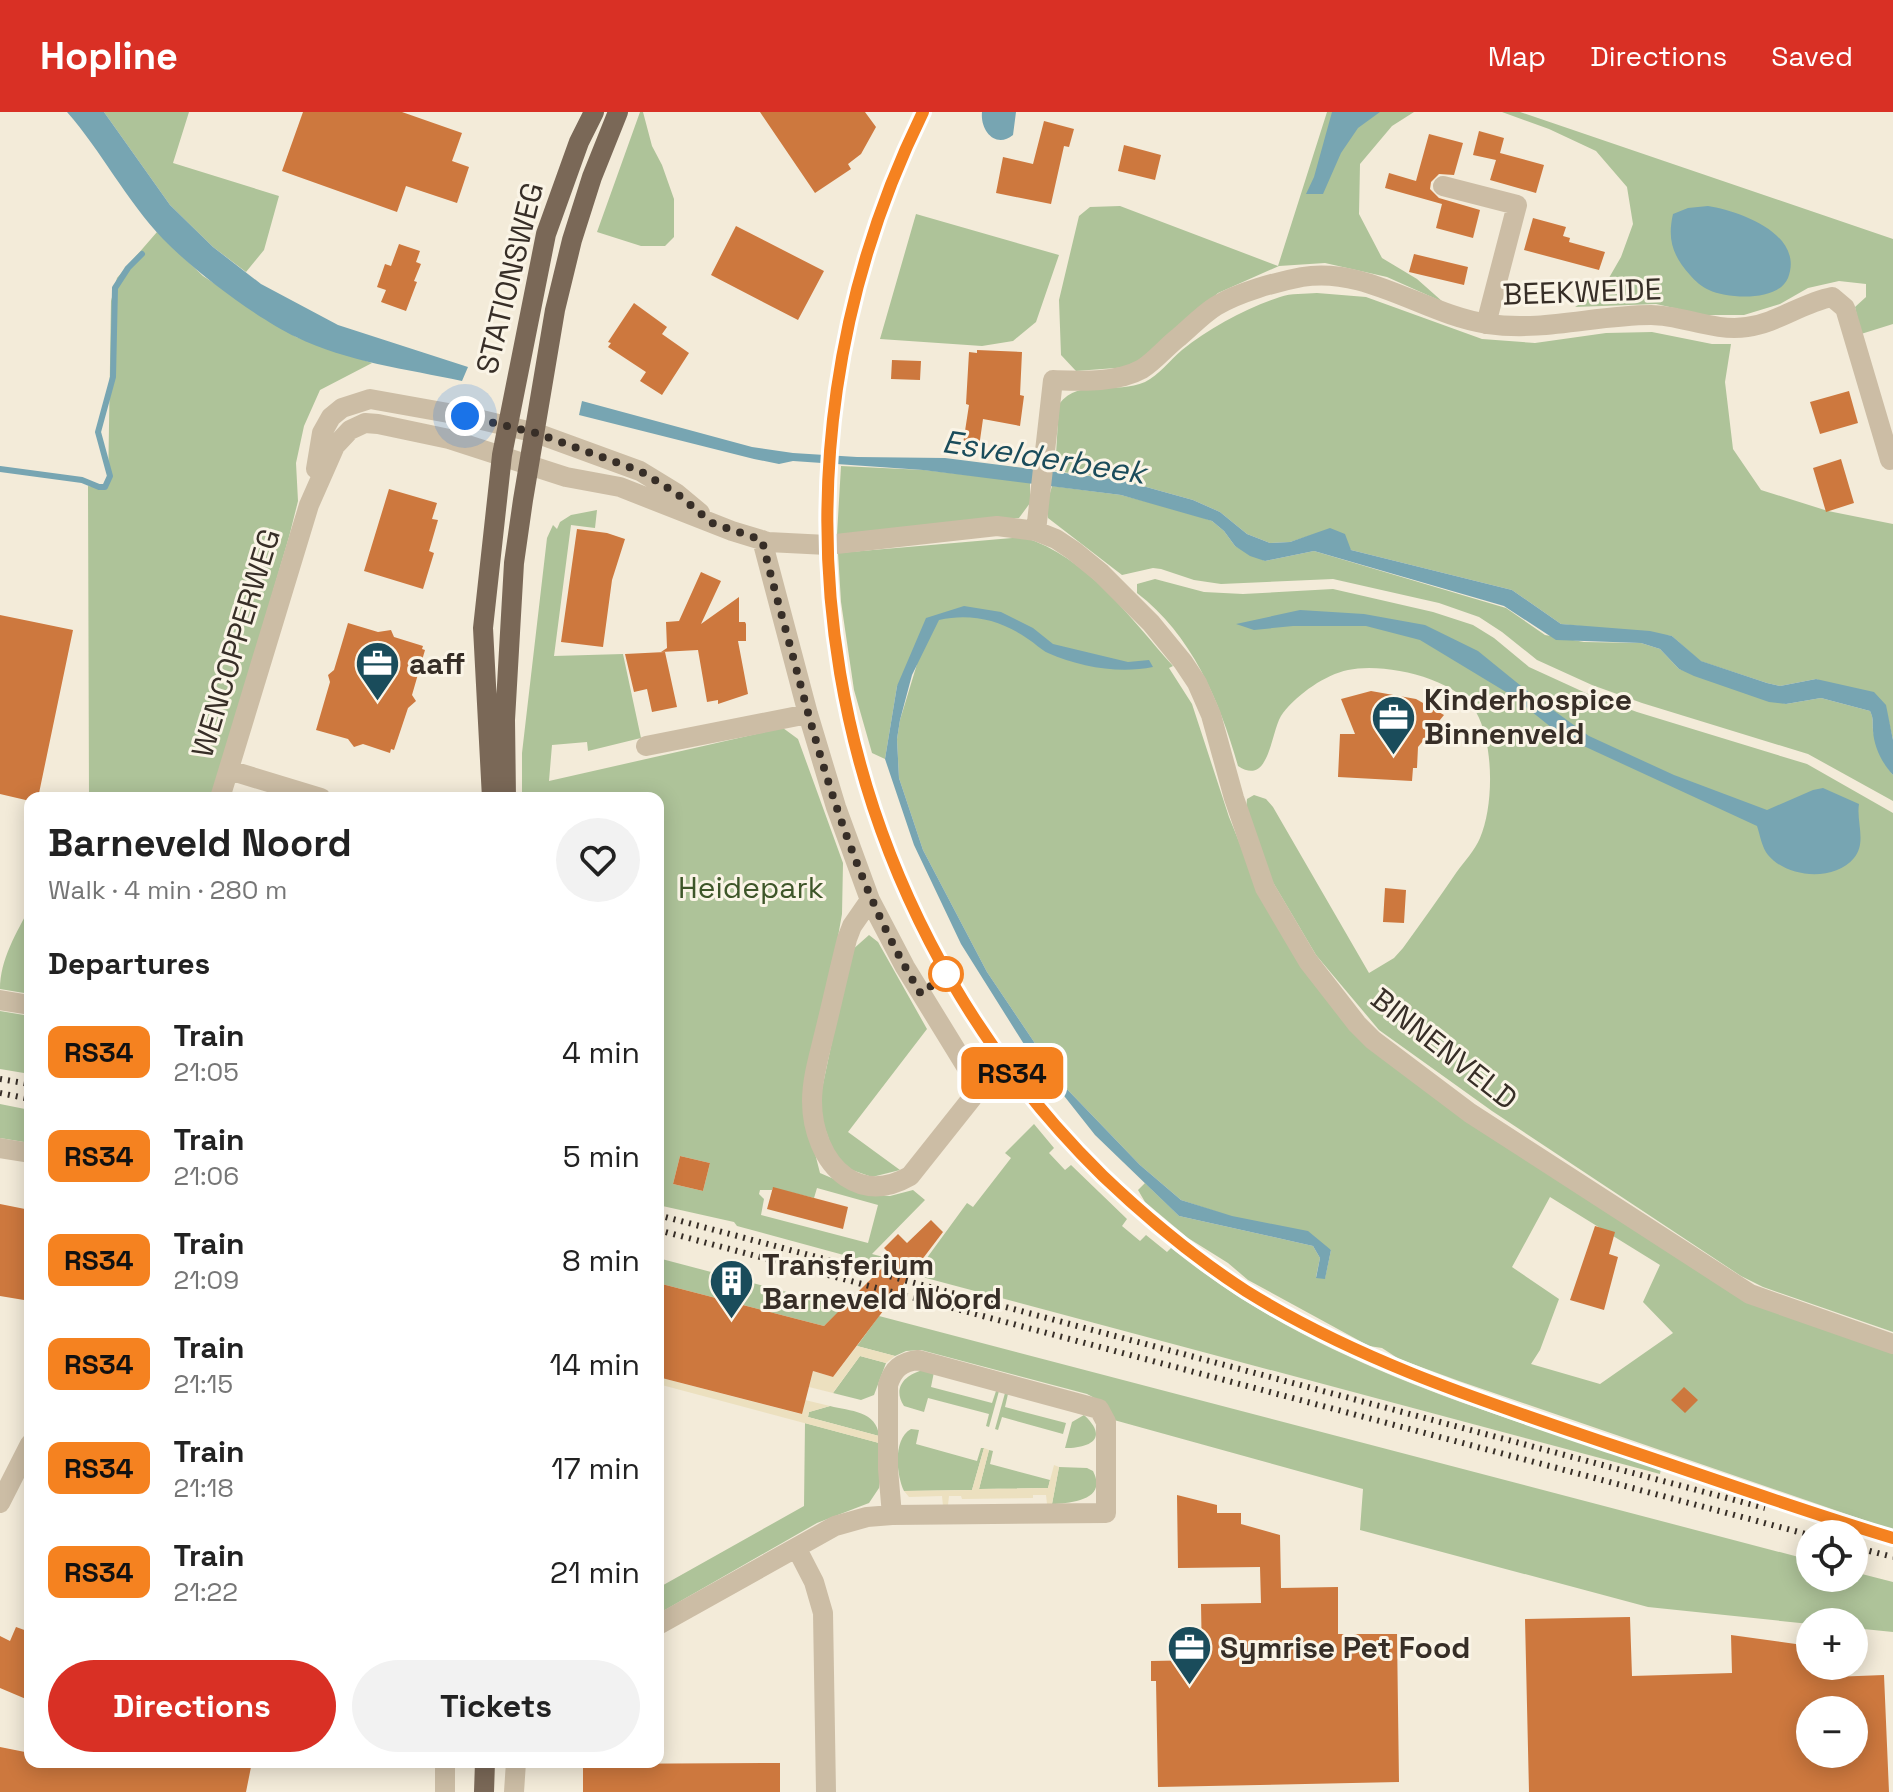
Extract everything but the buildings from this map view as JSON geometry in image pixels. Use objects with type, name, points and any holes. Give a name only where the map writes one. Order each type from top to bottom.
[{"type":"main road","name":"STATIONSWEG","points":[[492,792],[483,628],[502,455],[546,234],[579,142],[594,112]]},
{"type":"main road","name":"STATIONSWEG","points":[[506,792],[505,720],[514,563],[555,310],[592,177],[618,112]]},
{"type":"main road","points":[[484,1792],[485,1768]]},
{"type":"main road","points":[[497,1792],[498,1768]]},
{"type":"street","name":"BEEKWEIDE","points":[[1443,186],[1517,205],[1486,324]]},
{"type":"street","name":"BEEKWEIDE","points":[[1036,531],[1053,380],[1118,377],[1143,368],[1217,305],[1280,281],[1316,275],[1366,282],[1442,312],[1486,324],[1534,328],[1607,317],[1655,315],[1705,325],[1746,327],[1785,315],[1813,300],[1832,297],[1845,308],[1890,460]]},
{"type":"street","name":"WENCOPPERWEG","points":[[222,792],[309,505],[322,433],[331,417],[342,408],[370,399],[507,425]]},
{"type":"street","name":"WENCOPPERWEG","points":[[309,505],[335,446],[350,430],[365,423],[449,439],[502,455]]},
{"type":"street","name":"BINNENVELD","points":[[507,425],[640,471],[676,493],[712,523]]},
{"type":"street","name":"BINNENVELD","points":[[502,455],[566,477],[620,487],[762,540],[794,545],[827,545],[997,526],[1036,531],[1065,545],[1101,573],[1151,623],[1197,683],[1211,715],[1234,798],[1265,888],[1308,961],[1373,1040],[1470,1113],[1750,1294],[1893,1344]]},
{"type":"street","points":[[762,540],[808,714],[836,807],[870,900],[905,967],[975,1081],[972,1098],[910,1176],[897,1184],[881,1187],[849,1179],[831,1163],[817,1135],[812,1099],[817,1064],[847,939],[870,900]]},
{"type":"street","points":[[646,746],[808,714]]},
{"type":"street","points":[[229,770],[301,792]]},
{"type":"street","points":[[0,1000],[24,1004]]},
{"type":"street","points":[[0,1148],[24,1152]]},
{"type":"street","points":[[664,1622],[835,1526],[853,1520],[892,1515],[1106,1513],[1106,1422],[1103,1413],[1089,1404],[928,1361],[901,1364],[891,1376],[886,1395],[892,1515]]},
{"type":"street","points":[[0,1503],[24,1456]]},
{"type":"street","points":[[797,1549],[814,1582],[823,1613],[826,1792]]},
{"type":"street","points":[[445,1768],[445,1792]]},
{"type":"street","points":[[514,1792],[516,1768]]},
{"type":"green space","points":[[104,112],[189,112],[173,163],[279,196],[264,250],[246,272],[213,247],[170,205]]},
{"type":"green space","points":[[640,112],[643,112],[652,146],[674,199],[674,237],[665,246],[641,246],[597,232]]},
{"type":"green space","points":[[1327,112],[1414,112],[1392,126],[1360,164],[1359,214],[1382,258],[1417,279],[1443,302],[1387,277],[1325,263],[1279,266],[1218,293],[1129,367],[1076,371],[1061,355],[1059,300],[1079,216],[1090,207],[1120,206],[1278,266]]},
{"type":"green space","points":[[1502,112],[1520,112],[1893,239],[1893,324],[1861,334],[1855,307],[1866,297],[1866,284],[1839,281],[1808,288],[1780,304],[1744,315],[1705,315],[1656,304],[1575,307],[1602,290],[1621,257],[1633,224],[1627,187],[1596,151]]},
{"type":"green space","points":[[916,214],[1059,255],[1036,322],[1013,341],[982,346],[880,339]]},
{"type":"green space","points":[[157,232],[203,276],[296,337],[372,363],[320,390],[304,426],[296,463],[298,501],[214,792],[89,792],[88,486],[108,488],[111,301],[117,278]]},
{"type":"green space","points":[[1317,293],[1366,297],[1482,339],[1535,343],[1606,333],[1652,332],[1712,344],[1731,344],[1725,382],[1733,449],[1761,490],[1828,511],[1893,524],[1893,740],[1885,705],[1816,679],[1780,686],[1700,661],[1672,636],[1561,624],[1512,590],[1351,550],[1331,529],[1290,542],[1270,543],[1247,534],[1220,512],[1193,500],[1121,480],[1055,471],[1059,404],[1068,396],[1088,389],[1134,386],[1145,382],[1193,342],[1229,319],[1284,296]]},
{"type":"green space","points":[[841,466],[924,470],[1030,482],[1030,503],[1019,518],[837,535]]},
{"type":"green space","points":[[1052,486],[1121,495],[1190,513],[1212,521],[1235,546],[1265,561],[1314,551],[1506,608],[1545,635],[1584,642],[1641,643],[1660,649],[1679,669],[1786,704],[1821,698],[1870,711],[1878,748],[1893,775],[1893,801],[1808,754],[1592,685],[1537,660],[1479,617],[1439,603],[1333,579],[1221,584],[1153,568],[1122,575],[1048,518],[1046,507]]},
{"type":"green space","name":"Heidepark","points":[[597,510],[595,528],[571,525],[554,656],[623,654],[641,738],[588,751],[587,742],[552,745],[549,781],[783,728],[798,739],[843,863],[842,914],[806,1118],[820,1173],[871,1195],[890,1196],[913,1190],[925,1200],[872,1254],[891,1259],[884,1266],[737,1226],[734,1222],[664,1206],[664,792],[522,792],[522,753],[547,538],[553,525],[557,529],[560,522],[571,515]],"holes":[[[680,1156],[710,1163],[703,1191],[673,1184]],[[773,1188],[814,1198],[817,1188],[878,1205],[868,1243],[761,1215],[764,1199],[759,1194],[760,1190]]]},
{"type":"green space","points":[[1023,537],[1046,546],[1087,574],[1173,666],[1169,668],[1192,704],[1229,817],[1259,891],[1329,1002],[1709,1277],[1893,1351],[1893,1530],[1459,1381],[1399,1359],[1382,1348],[1369,1346],[1248,1280],[1228,1263],[1188,1238],[1145,1202],[1138,1190],[1145,1183],[1179,1216],[1313,1246],[1320,1258],[1316,1277],[1325,1278],[1331,1250],[1181,1200],[1140,1165],[1063,1085],[987,972],[923,850],[899,778],[897,739],[917,664],[897,686],[885,759],[872,753],[854,690],[841,602],[838,553]],"holes":[[[1550,1197],[1660,1265],[1643,1302],[1673,1333],[1600,1384],[1531,1364],[1540,1350],[1559,1299],[1512,1267]]]},
{"type":"green space","points":[[1155,579],[1204,592],[1243,594],[1333,589],[1433,612],[1473,625],[1529,667],[1588,694],[1807,764],[1893,813],[1893,1332],[1763,1287],[1741,1276],[1492,1111],[1379,1030],[1316,955],[1271,879],[1246,810],[1247,799],[1254,795],[1266,799],[1273,807],[1369,973],[1394,958],[1403,948],[1480,838],[1488,809],[1490,775],[1486,740],[1476,712],[1467,700],[1453,690],[1418,675],[1381,668],[1339,672],[1305,692],[1289,706],[1279,721],[1263,763],[1249,771],[1238,766],[1213,694],[1188,649],[1156,610],[1137,593],[1137,584]]},
{"type":"green space","points":[[24,919],[24,993],[0,989],[6,956]]},
{"type":"green space","points":[[869,935],[878,942],[927,1029],[848,1132],[900,1170],[872,1177],[849,1169],[835,1157],[818,1108],[851,951]]},
{"type":"green space","points":[[0,1011],[24,1015],[24,1073],[0,1069]]},
{"type":"green space","points":[[0,1104],[24,1109],[24,1142],[0,1138]]},
{"type":"green space","points":[[1034,1124],[1054,1148],[1049,1153],[1065,1170],[1071,1165],[1127,1219],[1122,1226],[1140,1241],[1146,1235],[1167,1252],[1171,1248],[1227,1289],[1285,1324],[1406,1381],[1468,1405],[1661,1469],[1660,1474],[911,1274],[917,1266],[921,1266],[967,1203],[973,1207],[1011,1158],[1005,1153]]},
{"type":"green space","points":[[664,1260],[844,1307],[824,1326],[664,1285]]},
{"type":"green space","points":[[879,1316],[1796,1556],[1796,1592],[1868,1592],[1868,1576],[1893,1582],[1893,1632],[1868,1629],[1868,1608],[1796,1608],[1796,1623],[1648,1607],[1360,1530],[1363,1489],[1114,1420],[1106,1404],[1087,1394],[921,1350],[895,1356],[857,1346]]},
{"type":"green space","points":[[860,1356],[886,1363],[874,1395],[861,1400],[833,1393]]},
{"type":"green space","points":[[924,1370],[934,1372],[931,1387],[992,1403],[996,1391],[999,1391],[989,1427],[986,1426],[989,1414],[928,1398],[924,1412],[904,1406],[899,1393],[902,1383]]},
{"type":"green space","points":[[1005,1393],[1008,1394],[1005,1407],[1066,1423],[1063,1434],[1002,1417],[998,1430],[995,1429]]},
{"type":"green space","points":[[830,1406],[868,1417],[879,1436],[808,1417],[809,1412]]},
{"type":"green space","points":[[1084,1415],[1092,1423],[1096,1436],[1088,1444],[1065,1448],[1072,1422]]},
{"type":"green space","points":[[805,1423],[879,1443],[879,1488],[869,1503],[817,1523],[664,1611],[664,1585],[804,1506]]},
{"type":"green space","points":[[911,1429],[919,1430],[916,1444],[977,1461],[981,1448],[984,1448],[972,1490],[904,1491],[898,1457],[901,1441]]},
{"type":"green space","points":[[989,1450],[993,1451],[990,1464],[1050,1480],[1048,1488],[979,1489]]},
{"type":"green space","points":[[1059,1467],[1093,1471],[1096,1488],[1092,1494],[1052,1504]]},
{"type":"shaded area","points":[[857,1346],[895,1356],[886,1363],[860,1356],[833,1393],[809,1387],[813,1371],[833,1377]]},
{"type":"shaded area","points":[[664,1379],[801,1414],[805,1400],[830,1406],[809,1412],[808,1417],[879,1436],[879,1443],[664,1386]]},
{"type":"shaded area","points":[[984,1448],[989,1450],[979,1489],[1048,1488],[1054,1465],[1059,1467],[1052,1504],[1047,1504],[1046,1495],[962,1499],[961,1496],[949,1496],[948,1505],[943,1506],[942,1496],[909,1497],[904,1491],[972,1490]]},
{"type":"water","points":[[67,112],[104,112],[170,205],[213,247],[261,284],[338,325],[468,367],[462,381],[336,353],[296,337],[244,306],[163,239]]},
{"type":"water","points":[[982,112],[1016,112],[1013,135],[1001,140],[990,136],[984,126]]},
{"type":"water","points":[[1332,112],[1380,112],[1358,128],[1341,153],[1323,194],[1306,194],[1314,177]]},
{"type":"water","points":[[1708,206],[1751,219],[1778,237],[1787,249],[1791,262],[1783,286],[1764,295],[1728,295],[1701,286],[1692,277],[1679,261],[1673,247],[1673,214],[1688,208]]},
{"type":"water","points":[[582,401],[752,447],[857,457],[945,458],[1121,480],[1193,500],[1220,512],[1247,534],[1270,543],[1290,542],[1330,528],[1345,534],[1351,550],[1512,590],[1561,624],[1650,631],[1672,636],[1701,661],[1780,686],[1816,679],[1874,692],[1886,705],[1893,740],[1893,775],[1877,749],[1870,711],[1821,698],[1786,704],[1769,702],[1694,676],[1679,669],[1660,649],[1641,643],[1556,640],[1504,606],[1314,551],[1265,561],[1235,546],[1212,521],[1121,495],[923,470],[793,461],[779,464],[579,415]]},
{"type":"water","points":[[964,606],[1001,612],[1033,628],[1053,644],[1128,662],[1149,660],[1153,667],[1127,670],[1086,665],[1048,653],[1018,632],[996,623],[963,617],[939,620],[912,675],[900,720],[897,739],[899,778],[923,850],[987,972],[1063,1085],[1140,1165],[1181,1200],[1232,1216],[1308,1231],[1331,1250],[1325,1279],[1316,1278],[1320,1258],[1313,1246],[1179,1216],[1095,1135],[1027,1049],[961,944],[914,845],[885,759],[897,686],[926,618]]},
{"type":"water","points":[[1300,610],[1364,614],[1425,625],[1478,651],[1589,736],[1674,775],[1767,810],[1823,788],[1859,804],[1861,839],[1858,852],[1845,866],[1823,874],[1787,869],[1766,852],[1757,826],[1562,736],[1511,695],[1420,640],[1366,626],[1293,626],[1254,630],[1236,624]]},
{"type":"waterway","points":[[0,469],[82,480],[105,487],[110,476],[98,432],[113,377],[115,288],[142,254]]},
{"type":"railway","points":[[923,112],[869,250],[837,391],[828,533],[840,673],[874,810],[929,941],[1005,1064],[1103,1176],[1137,1207],[1208,1265],[1288,1315],[1375,1358],[1465,1394],[1893,1538]]},
{"type":"railway","points":[[0,1079],[24,1083]]},
{"type":"railway","points":[[0,1093],[24,1098]]},
{"type":"railway","points":[[664,1217],[1765,1508]]},
{"type":"railway","points":[[664,1232],[1796,1531]]},
{"type":"railway","points":[[1868,1551],[1893,1557]]},
{"type":"train","name":"RS34","points":[[923,112],[876,226],[848,327],[833,410],[828,460],[829,581],[842,689],[858,761],[873,808],[898,875],[925,933],[992,1046],[1066,1139],[1136,1207],[1224,1276],[1316,1331],[1360,1353],[1456,1392],[1893,1538]]},
{"type":"place","name":"aaff","points":[[378,703]]},
{"type":"place","name":"Kinderhospice Binnenveld","points":[[1393,756]]},
{"type":"place","name":"Transferium Barneveld Noord","points":[[731,1321]]},
{"type":"place","name":"Symrise Pet Food","points":[[1189,1687]]},
{"type":"route","points":[[465,416],[536,433],[640,471],[676,493],[712,523],[762,540],[808,714],[836,807],[870,900],[921,994],[946,974]]},
{"type":"water label","name":"Esvelderbeek","points":[[1044,457]]}]
